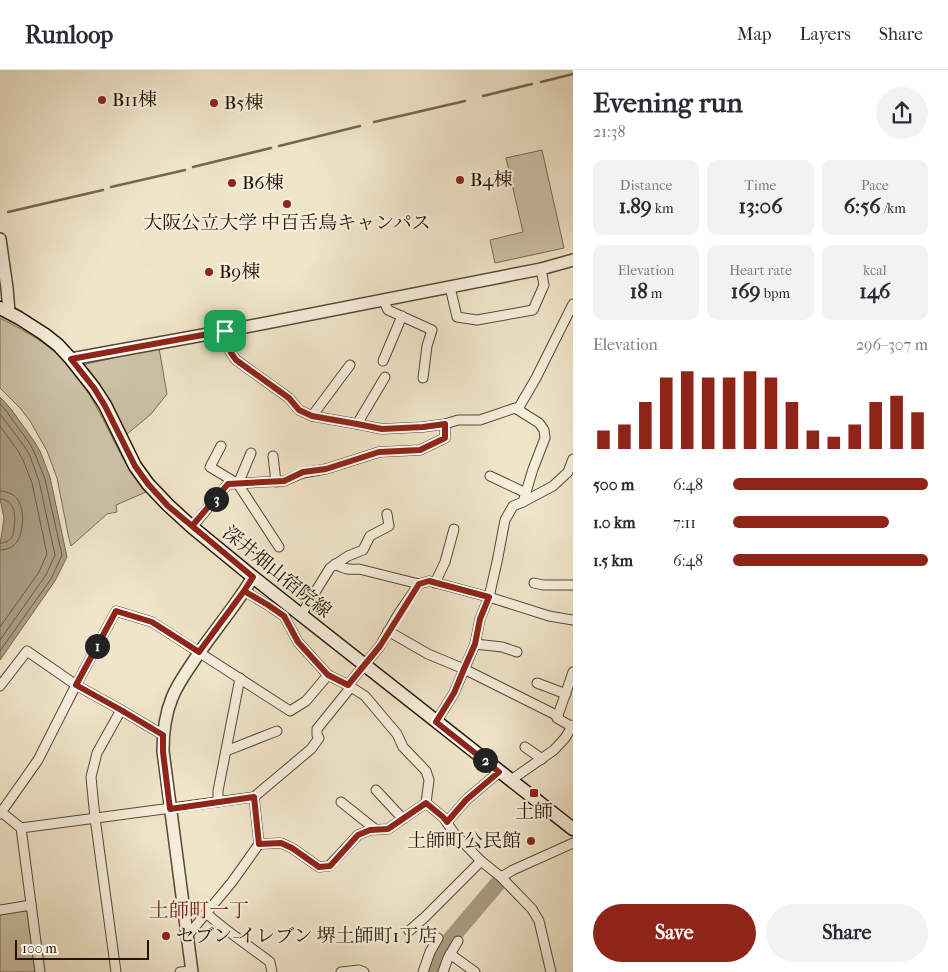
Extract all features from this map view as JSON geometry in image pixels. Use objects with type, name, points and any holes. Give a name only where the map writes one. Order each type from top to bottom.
[{"type":"main road","name":"深井畑山宿院線","points":[[4,310],[44,334],[71,359],[94,388],[105,406],[135,466],[168,506],[300,615],[573,829]]},
{"type":"street","points":[[0,239],[7,288],[4,310]]},
{"type":"street","points":[[71,359],[450,287],[541,269],[573,260]]},
{"type":"street","points":[[450,287],[456,317],[477,320],[533,310],[544,284],[541,269]]},
{"type":"street","points":[[383,300],[388,310],[432,330],[427,346],[423,378]]},
{"type":"street","points":[[518,409],[536,378],[573,304]]},
{"type":"street","points":[[383,361],[402,316]]},
{"type":"street","points":[[225,331],[228,347],[236,360],[289,398],[299,410],[312,416],[382,429],[423,427],[458,420],[480,420],[515,408],[518,409],[539,423],[544,430],[545,438],[532,470],[524,498]]},
{"type":"street","points":[[312,416],[350,365]]},
{"type":"street","points":[[357,424],[385,377]]},
{"type":"street","points":[[192,526],[228,484],[284,481],[303,472],[326,469],[379,452],[420,450],[445,438],[445,424]]},
{"type":"street","points":[[221,446],[210,467],[238,484],[279,548]]},
{"type":"street","points":[[238,484],[250,452]]},
{"type":"street","points":[[273,456],[276,482]]},
{"type":"street","points":[[436,722],[454,693],[475,644],[480,619],[489,597],[504,520],[513,506],[524,498],[553,486],[570,474],[573,459]]},
{"type":"street","points":[[490,476],[524,498]]},
{"type":"street","points":[[300,615],[330,568],[348,556],[362,550],[370,536],[389,526],[387,514]]},
{"type":"street","points":[[436,583],[446,562],[454,529]]},
{"type":"street","points":[[335,564],[343,569],[359,569],[419,584],[429,581],[549,616],[573,620]]},
{"type":"street","points":[[188,972],[188,935],[170,809],[163,752],[163,735],[171,699],[178,684],[253,577]]},
{"type":"street","points":[[534,582],[543,585],[573,585]]},
{"type":"street","points":[[21,828],[254,797],[311,749],[319,738],[317,729],[380,646],[419,584]]},
{"type":"street","points":[[244,591],[284,616],[298,642],[328,675],[365,696],[396,734],[402,747],[426,770],[429,780],[426,803],[388,829],[375,829],[358,835],[330,866],[319,867],[292,848],[281,843],[259,844]]},
{"type":"street","points":[[40,972],[21,828],[1,812],[38,760],[116,611],[152,622],[290,711],[306,700],[328,675]]},
{"type":"street","points":[[388,631],[428,654],[464,669],[558,716],[557,718],[572,726],[569,740],[511,780]]},
{"type":"street","points":[[475,644],[502,647],[517,652]]},
{"type":"street","points":[[0,686],[27,651],[76,685],[163,735]]},
{"type":"street","points":[[558,716],[573,672]]},
{"type":"street","points":[[218,802],[218,791],[240,678]]},
{"type":"street","points":[[537,683],[566,694]]},
{"type":"street","points":[[116,972],[91,777],[97,753],[121,710]]},
{"type":"street","points":[[226,751],[276,731]]},
{"type":"street","points":[[525,747],[542,759]]},
{"type":"street","points":[[447,822],[466,800],[499,772]]},
{"type":"street","points":[[376,790],[403,819]]},
{"type":"street","points":[[188,935],[232,882],[259,844],[254,797]]},
{"type":"street","points":[[341,802],[375,829]]},
{"type":"street","points":[[426,803],[443,817],[454,833],[532,909],[539,919],[552,972]]},
{"type":"street","points":[[501,877],[573,843]]},
{"type":"street","points":[[409,931],[482,860]]},
{"type":"street","points":[[0,910],[31,905]]},
{"type":"street","points":[[206,913],[270,962],[272,972]]},
{"type":"street","points":[[423,972],[430,952],[438,938]]},
{"type":"street","points":[[443,972],[450,954],[458,942]]},
{"type":"street","points":[[450,954],[475,972]]},
{"type":"street","points":[[342,972],[359,970],[364,972]]},
{"type":"shaded area","points":[[542,150],[564,248],[495,263],[490,240],[523,232],[506,158]]},
{"type":"shaded area","points":[[0,318],[42,342],[67,364],[87,391],[126,464],[146,492],[116,505],[117,512],[107,514],[71,546],[57,478],[47,451],[30,421],[0,388]]},
{"type":"shaded area","points":[[159,348],[167,394],[151,414],[126,435],[84,367],[86,364]]},
{"type":"shaded area","points":[[24,908],[27,910],[35,972],[0,972],[0,912]]},
{"type":"water","points":[[0,397],[11,409],[40,451],[50,477],[67,557],[55,581],[0,660],[0,544],[4,518],[0,499]]},
{"type":"waterway","points":[[541,82],[573,74]]},
{"type":"waterway","points":[[483,96],[532,84]]},
{"type":"waterway","points":[[374,122],[465,101]]},
{"type":"waterway","points":[[279,146],[360,126]]},
{"type":"waterway","points":[[193,167],[271,148]]},
{"type":"waterway","points":[[111,187],[185,170]]},
{"type":"waterway","points":[[8,212],[103,190]]},
{"type":"waterway","points":[[433,972],[437,958],[447,943],[499,882]]},
{"type":"place","name":"B11棟","points":[[102,100]]},
{"type":"place","name":"B5棟","points":[[214,103]]},
{"type":"place","name":"B4棟","points":[[460,180]]},
{"type":"place","name":"B6棟","points":[[232,183]]},
{"type":"place","name":"大阪公立大学 中百舌鳥キャンパス","points":[[287,204]]},
{"type":"place","name":"B9棟","points":[[209,272]]},
{"type":"place","name":"土師","points":[[534,793]]},
{"type":"place","name":"土師町公民館","points":[[531,841]]},
{"type":"place","name":"セブン-イレブン 堺土師町1丁店","points":[[166,936]]},
{"type":"district","name":"土師町一丁","points":[[199,910]]},
{"type":"route","points":[[225,331],[71,359],[94,388],[135,466],[148,484],[168,506],[253,577],[199,652],[152,622],[116,611],[76,685],[163,735],[163,752],[170,809],[254,797],[259,844],[281,843],[292,848],[319,867],[330,866],[358,835],[370,830],[388,829],[426,803],[447,822],[466,800],[499,772],[436,722],[454,693],[475,644],[480,619],[489,597],[429,581],[419,584],[380,646],[348,685],[328,675],[298,642],[284,616],[244,591],[253,577],[192,526],[228,484],[284,481],[303,472],[326,469],[379,452],[420,450],[445,438],[445,424],[382,429],[312,416],[299,410],[289,398],[236,360],[228,347],[225,331]]}]
